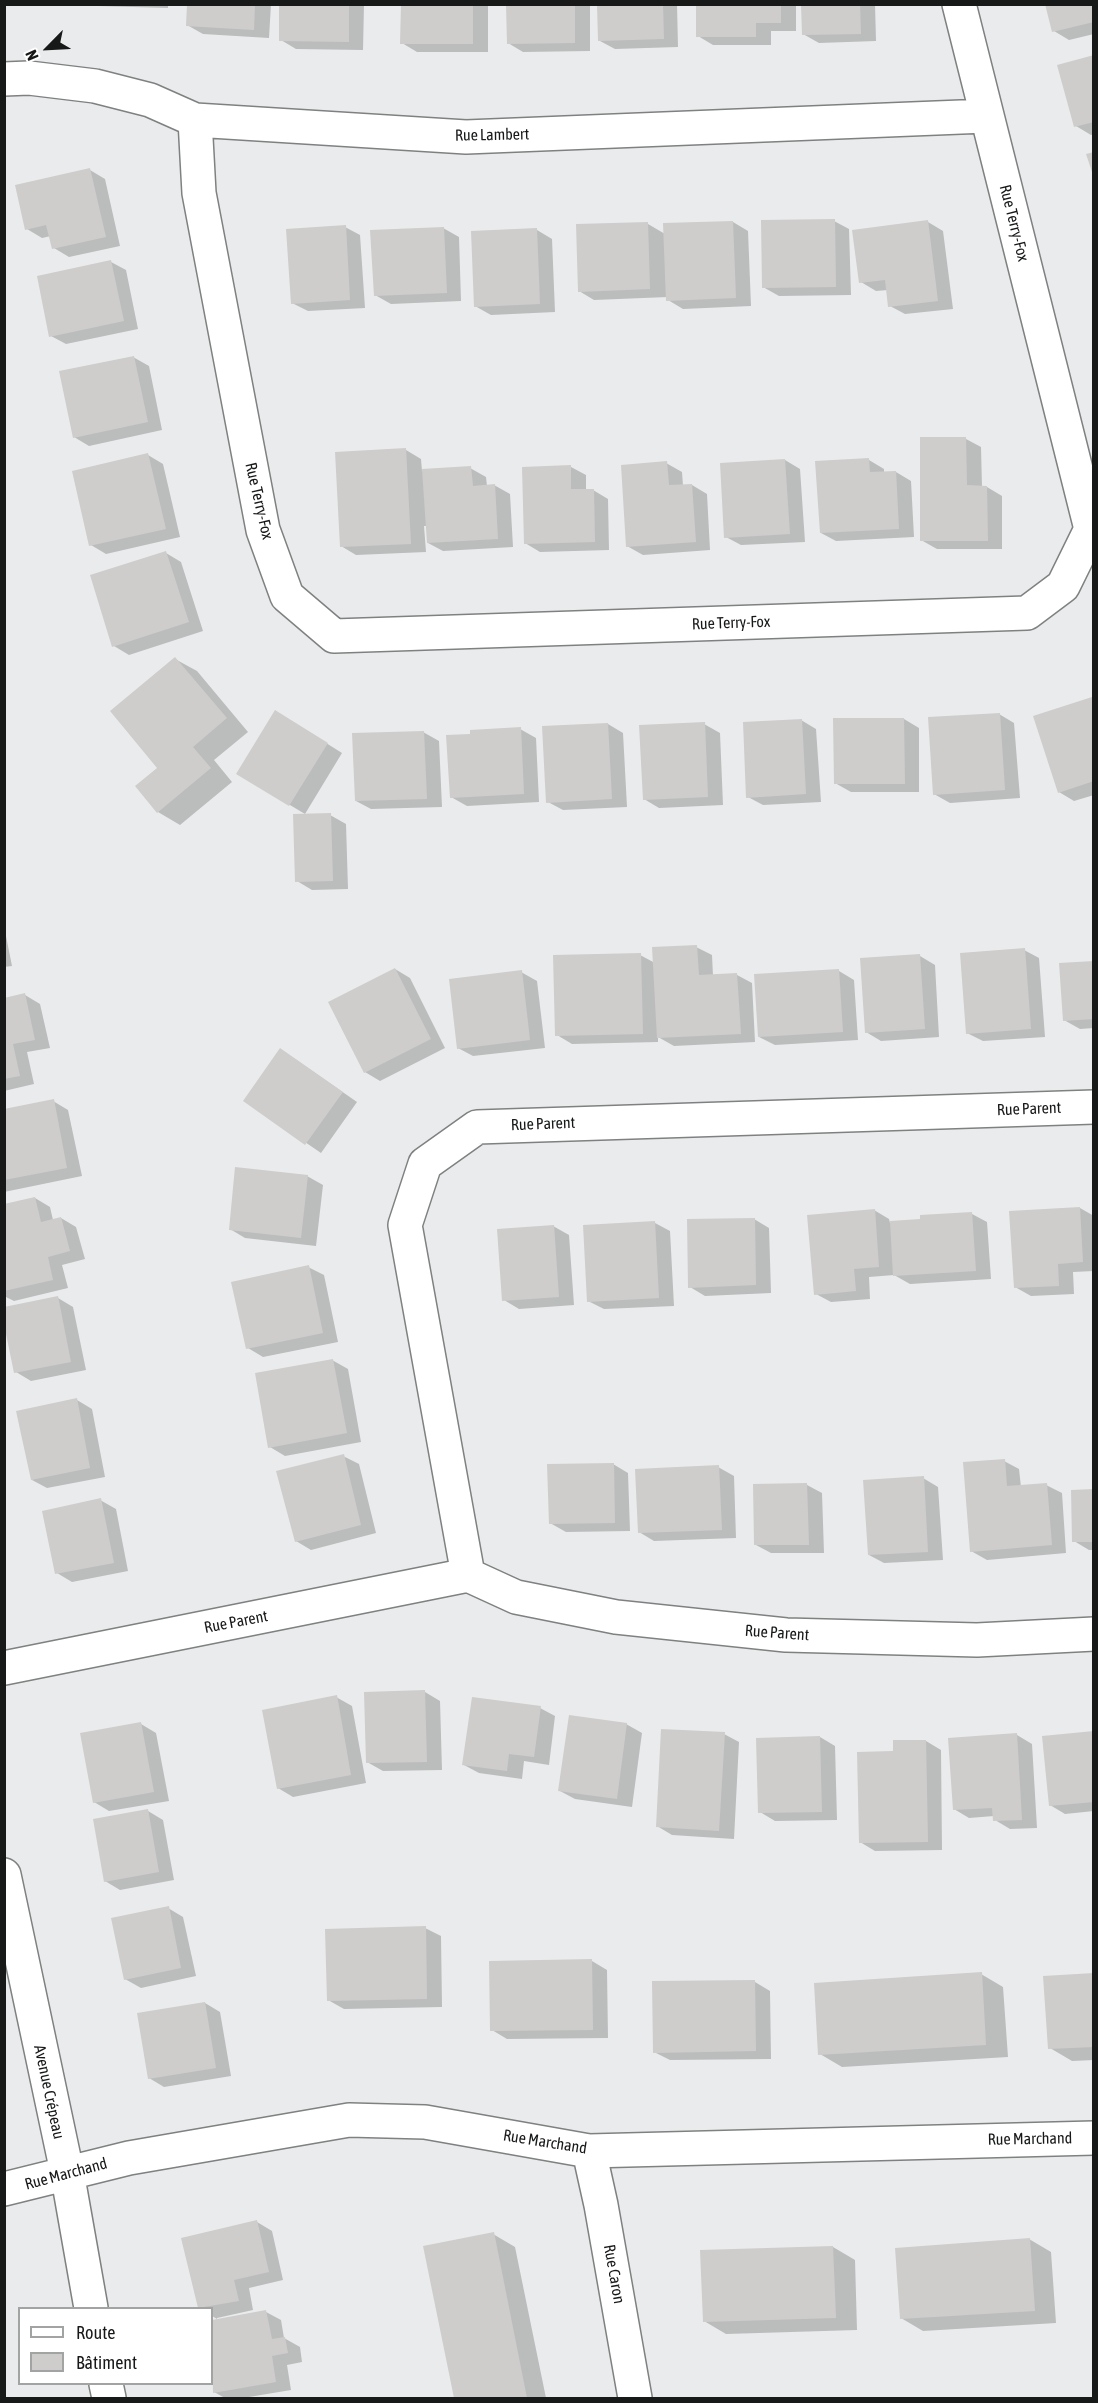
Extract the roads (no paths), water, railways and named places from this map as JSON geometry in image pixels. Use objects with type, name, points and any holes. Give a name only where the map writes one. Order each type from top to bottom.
[{"type":"street","name":"Rue Terry-Fox","points":[[195,120],[199,193],[263,530],[287,596],[334,636],[1027,613],[1063,586],[1091,529],[959,4]]},
{"type":"street","name":"Rue Lambert","points":[[4,79],[29,78],[95,86],[150,100],[195,120],[466,137],[986,116]]},
{"type":"street","name":"Rue Parent","points":[[468,1575],[405,1225],[425,1164],[477,1126],[1094,1107]]},
{"type":"street","name":"Rue Parent","points":[[4,1668],[468,1575],[516,1597],[616,1617],[786,1635],[977,1640],[1094,1634]]},
{"type":"street","name":"Avenue Crépeau","points":[[4,1875],[67,2172],[91,2307]]},
{"type":"street","name":"Rue Marchand","points":[[4,2188],[14,2188],[67,2172],[129,2158],[349,2120],[425,2122],[589,2151],[1094,2138]]},
{"type":"street","name":"Rue Caron","points":[[589,2151],[601,2205],[635,2398]]}]
